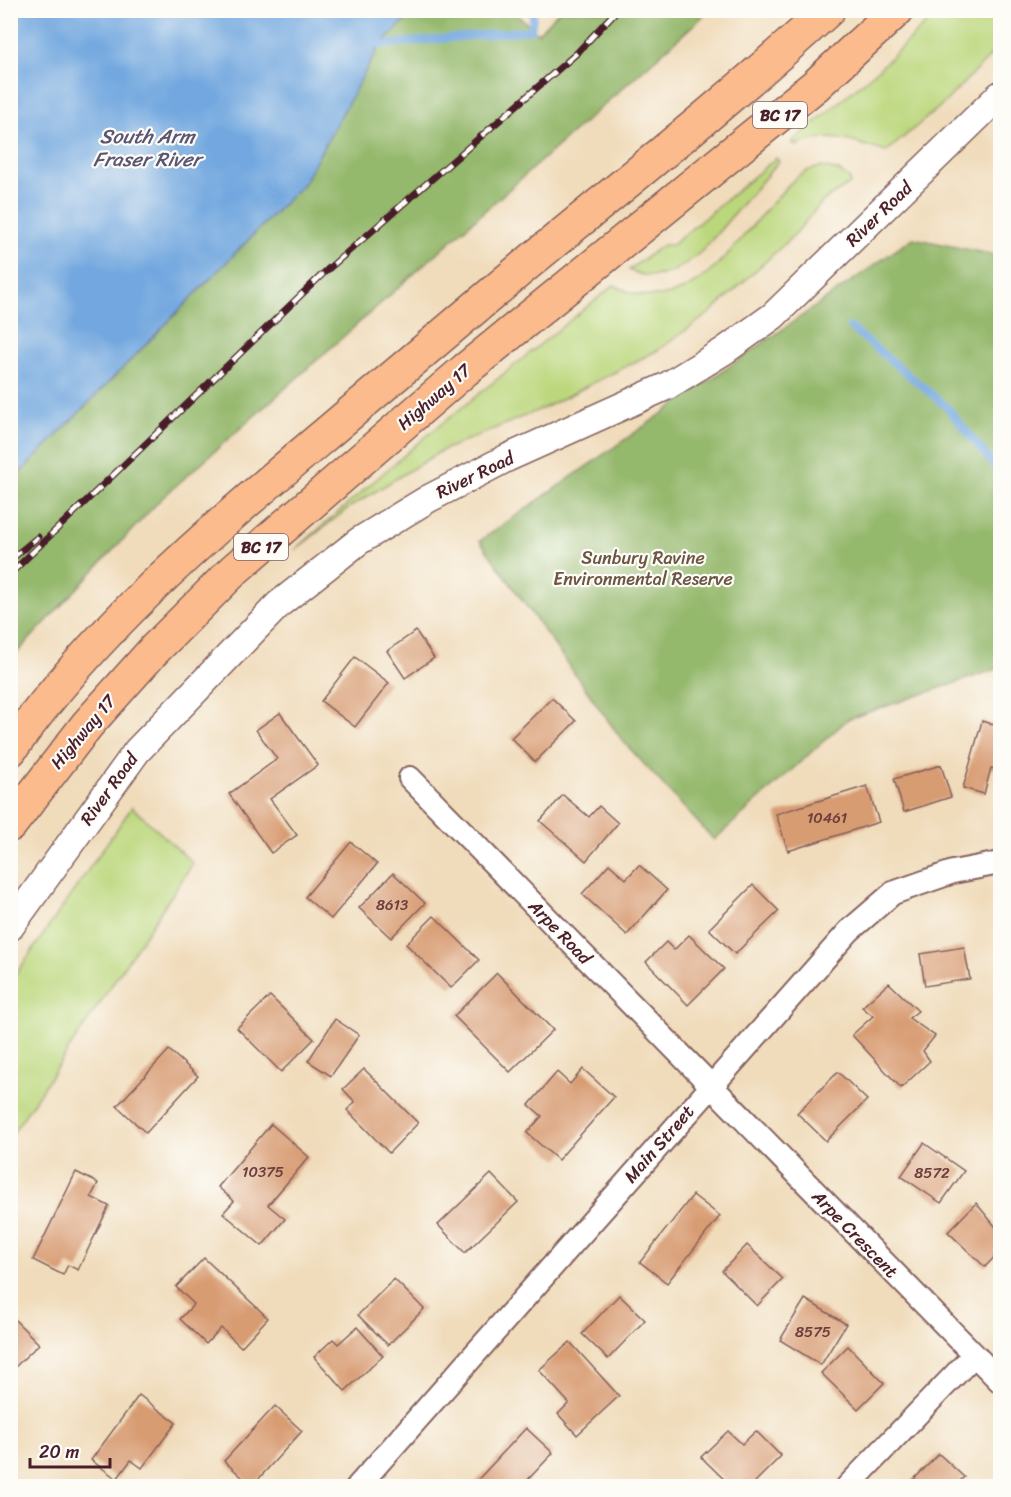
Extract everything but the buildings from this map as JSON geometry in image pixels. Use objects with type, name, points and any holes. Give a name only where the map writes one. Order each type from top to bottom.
[{"type":"highway","name":"BC 17","points":[[10,750],[85,655],[138,598],[198,542],[523,267],[634,178],[828,10]]},
{"type":"highway","name":"Highway 17","points":[[10,825],[87,724],[155,649],[235,569],[465,370],[659,215],[816,85],[897,10]]},
{"type":"street","name":"River Road","points":[[10,927],[136,751],[279,604],[359,541],[428,499],[507,458],[668,386],[724,351],[773,316],[1000,95]]},
{"type":"street","name":"Arpe Road","points":[[410,778],[710,1086]]},
{"type":"street","name":"Main Street","points":[[358,1486],[710,1086],[849,932],[893,893],[953,872],[1000,863]]},
{"type":"street","name":"Arpe Crescent","points":[[710,1086],[1000,1381]]},
{"type":"street","points":[[848,1486],[974,1355]]},
{"type":"green space","points":[[940,10],[1000,11],[1000,46],[943,104],[886,152],[840,139],[818,139],[796,146],[792,142],[881,67]]},
{"type":"green space","points":[[415,11],[513,11],[538,33],[559,11],[709,11],[161,499],[11,659],[11,482],[303,184],[380,45]]},
{"type":"green space","points":[[776,158],[779,161],[695,257],[678,269],[660,275],[650,276],[629,270],[663,245],[672,245]]},
{"type":"green space","points":[[822,167],[839,171],[850,179],[850,184],[824,200],[794,235],[710,313],[658,350],[546,407],[441,451],[350,507],[295,550],[418,443],[614,285],[640,295],[664,295],[685,288],[705,275],[724,258],[795,178],[807,171]]},
{"type":"green space","name":"Sunbury Ravine Environmental Reserve","points":[[913,238],[1000,256],[1000,668],[848,719],[714,840],[622,740],[480,541]]},
{"type":"green space","points":[[132,807],[193,863],[11,1136],[11,981]]},
{"type":"water","name":"South Arm Fraser River","points":[[11,10],[415,11],[380,45],[303,184],[11,482]]},
{"type":"waterway","points":[[380,45],[531,30],[534,10]]},
{"type":"waterway","points":[[850,327],[946,406],[1000,473]]},
{"type":"railway","points":[[10,574],[327,270],[577,53],[617,10]]},
{"type":"railway","points":[[10,560],[38,537]]}]
